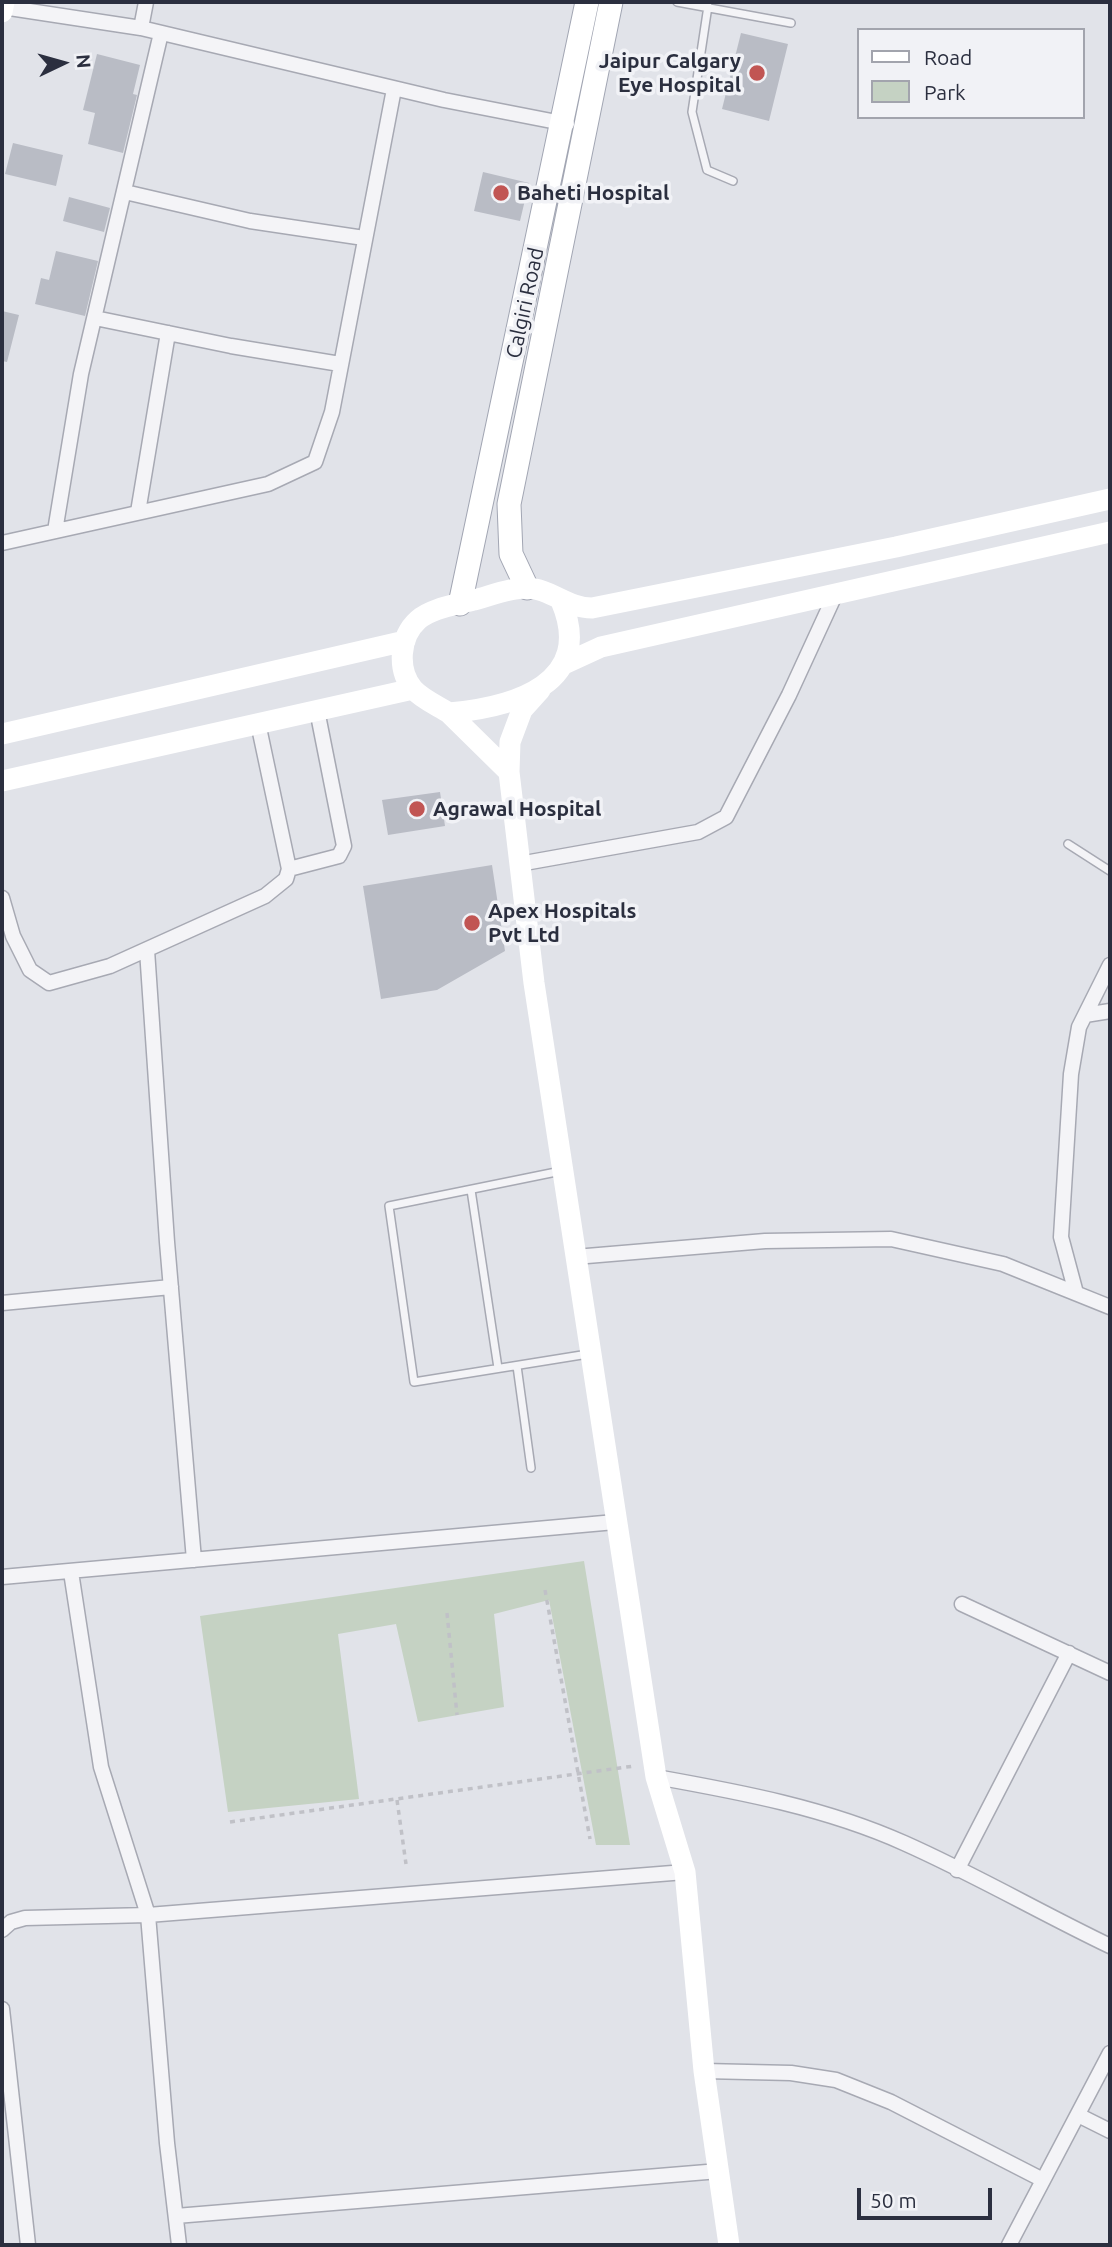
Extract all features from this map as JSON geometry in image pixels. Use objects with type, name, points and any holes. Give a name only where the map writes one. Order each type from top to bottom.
[{"type":"main road","name":"Calgiri Road","points":[[527,588],[511,554],[509,504],[575,126],[587,2]]},
{"type":"main road","name":"Calgiri Road","points":[[460,604],[575,126],[611,2]]},
{"type":"main road","points":[[509,772],[449,713],[413,689],[404,672],[402,652],[405,641],[419,619],[460,604],[527,588],[544,591],[578,608],[592,608],[896,547],[1110,499]]},
{"type":"main road","points":[[729,2245],[704,2071],[685,1872],[655,1770],[562,1171],[519,864],[509,772],[510,742],[522,710],[564,664],[580,654],[601,647],[1110,532]]},
{"type":"main road","points":[[561,601],[569,620],[571,639],[564,664]]},
{"type":"main road","points":[[2,734],[405,641]]},
{"type":"main road","points":[[2,781],[413,689]]},
{"type":"main road","points":[[449,713],[497,705],[540,690]]},
{"type":"street","points":[[141,29],[146,2]]},
{"type":"street","points":[[3,7],[161,33],[394,89],[575,126]]},
{"type":"street","points":[[54,531],[81,374],[161,33]]},
{"type":"street","points":[[2,543],[268,484],[315,463],[332,412],[394,89]]},
{"type":"street","points":[[125,192],[250,221],[364,238]]},
{"type":"street","points":[[95,318],[340,364]]},
{"type":"street","points":[[138,512],[168,333]]},
{"type":"street","points":[[519,864],[698,832],[726,817],[789,695],[835,595]]},
{"type":"street","points":[[289,869],[339,856],[344,845],[317,710]]},
{"type":"street","points":[[2,898],[13,936],[30,970],[49,983],[110,966],[265,896],[286,879],[289,869],[258,723]]},
{"type":"street","points":[[147,950],[194,1560]]},
{"type":"street","points":[[1076,1293],[1061,1237],[1071,1074],[1079,1027],[1110,965]]},
{"type":"street","points":[[1085,1015],[1110,1011]]},
{"type":"street","points":[[575,1257],[765,1241],[891,1239],[1003,1264],[1110,1307]]},
{"type":"street","points":[[2,1303],[171,1287]]},
{"type":"street","points":[[2,1577],[615,1522]]},
{"type":"street","points":[[71,1572],[101,1767],[148,1915],[179,2245]]},
{"type":"street","points":[[962,1604],[1110,1673]]},
{"type":"street","points":[[957,1870],[1069,1653]]},
{"type":"street","points":[[655,1770],[842,1820],[904,1843],[1110,1946]]},
{"type":"street","points":[[2,1930],[11,1922],[25,1918],[148,1915],[685,1872]]},
{"type":"street","points":[[2,2009],[6,2098],[28,2245]]},
{"type":"street","points":[[1009,2245],[1110,2053]]},
{"type":"street","points":[[704,2071],[791,2073],[836,2080],[891,2102],[1043,2180]]},
{"type":"street","points":[[1078,2115],[1110,2131]]},
{"type":"street","points":[[176,2216],[719,2171]]},
{"type":"lane","points":[[677,2],[792,23]]},
{"type":"lane","points":[[708,6],[692,112],[708,170],[733,181]]},
{"type":"lane","points":[[1068,844],[1110,872]]},
{"type":"lane","points":[[562,1171],[389,1206],[414,1382],[590,1353]]},
{"type":"lane","points":[[471,1190],[498,1368]]},
{"type":"lane","points":[[517,1366],[531,1468]]},
{"type":"path","points":[[545,1590],[590,1839]]},
{"type":"path","points":[[447,1613],[457,1715]]},
{"type":"path","points":[[230,1822],[580,1774],[655,1770]]},
{"type":"path","points":[[397,1799],[405,1864]]},
{"type":"green space","points":[[584,1561],[630,1845],[596,1845],[549,1600],[494,1614],[504,1707],[418,1722],[396,1624],[338,1634],[359,1799],[228,1812],[200,1616]]},
{"type":"building","points":[[741,33],[788,44],[769,121],[722,109]]},
{"type":"building","points":[[97,54],[140,65],[133,94],[137,95],[123,153],[88,144],[95,113],[83,110]]},
{"type":"building","points":[[13,143],[63,155],[56,186],[5,174]]},
{"type":"building","points":[[483,172],[529,183],[520,221],[474,211]]},
{"type":"building","points":[[69,197],[110,208],[104,232],[63,221]]},
{"type":"building","points":[[56,251],[98,261],[85,316],[35,304],[41,278],[49,280]]},
{"type":"building","points":[[2,311],[19,315],[7,362],[2,361]]},
{"type":"building","points":[[440,792],[445,826],[388,835],[382,800]]},
{"type":"building","points":[[492,865],[505,951],[437,990],[381,999],[363,886]]},
{"type":"place","name":"Jaipur Calgary Eye Hospital","points":[[757,73]]},
{"type":"place","name":"Baheti Hospital","points":[[501,193]]},
{"type":"place","name":"Agrawal Hospital","points":[[417,809]]},
{"type":"place","name":"Apex Hospitals Pvt Ltd","points":[[472,923]]}]
